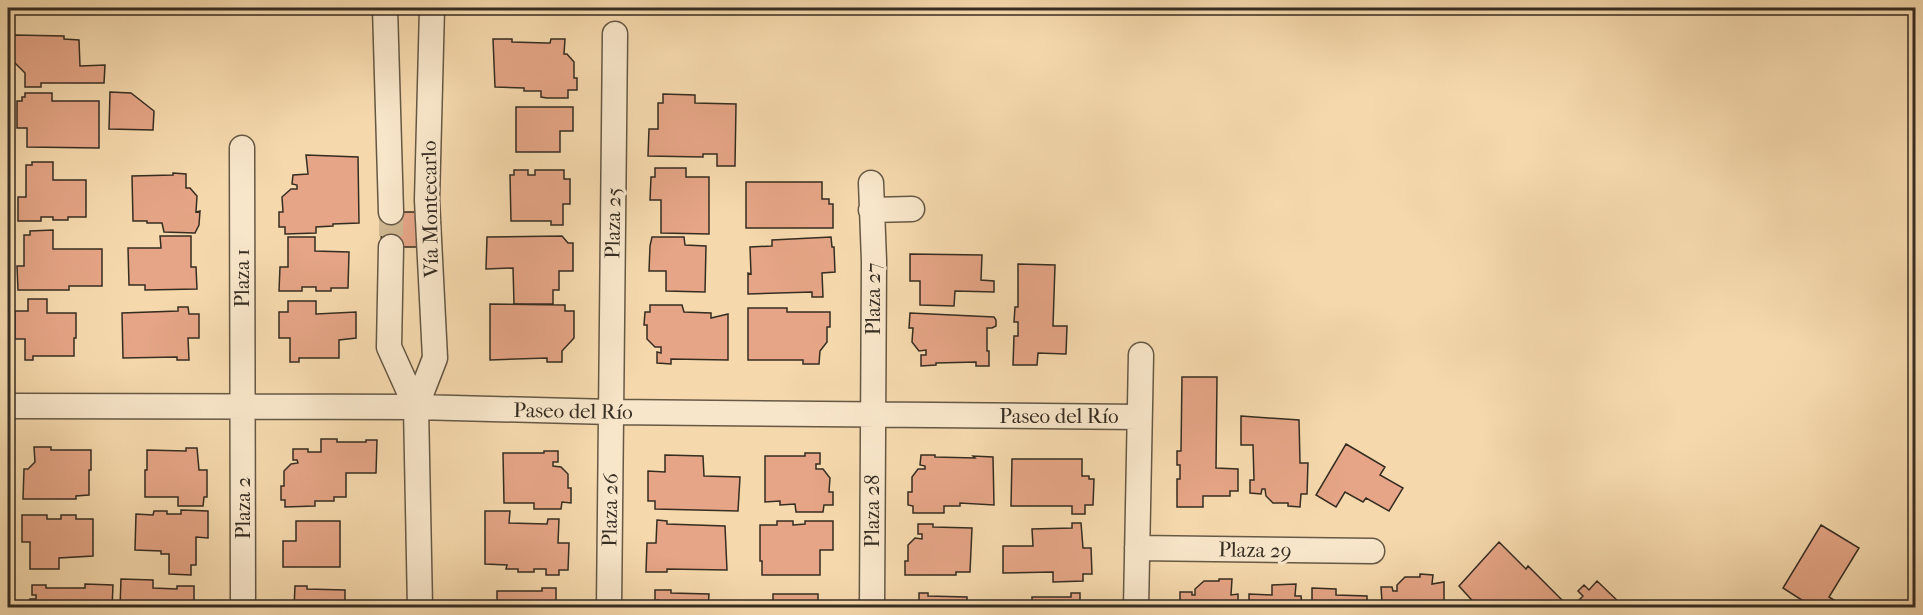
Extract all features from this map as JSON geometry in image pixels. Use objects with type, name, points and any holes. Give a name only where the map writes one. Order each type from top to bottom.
[{"type":"street","name":"Vía Montecarlo","points":[[385,8],[391,212]]},
{"type":"street","name":"Vía Montecarlo","points":[[420,608],[416,407],[435,358],[427,200],[432,17]]},
{"type":"street","name":"Plaza 25","points":[[611,412],[615,34]]},
{"type":"street","name":"Plaza 1","points":[[242,148],[243,408]]},
{"type":"street","name":"Plaza 27","points":[[871,183],[874,261],[872,415]]},
{"type":"street","points":[[872,210],[912,209]]},
{"type":"street","name":"Vía Montecarlo","points":[[391,247],[389,347],[416,407]]},
{"type":"street","points":[[1136,608],[1141,355]]},
{"type":"street","name":"Paseo del Río","points":[[8,406],[416,407],[611,412],[1139,417]]},
{"type":"street","name":"Plaza 2","points":[[243,408],[243,608]]},
{"type":"street","name":"Plaza 26","points":[[609,608],[611,412]]},
{"type":"street","name":"Plaza 28","points":[[872,415],[872,608]]},
{"type":"street","name":"Plaza 29","points":[[1137,548],[1372,551]]},
{"type":"building","points":[[14,35],[64,36],[64,39],[79,40],[80,66],[105,65],[104,83],[41,83],[41,87],[25,87],[25,73],[14,62]]},
{"type":"building","points":[[493,39],[550,43],[551,39],[565,39],[564,54],[567,54],[574,62],[577,90],[568,90],[568,98],[547,98],[541,97],[541,91],[495,87]]},
{"type":"building","points":[[110,92],[131,93],[154,111],[153,130],[109,129]]},
{"type":"building","points":[[25,93],[52,93],[52,101],[99,101],[99,148],[27,147],[27,128],[17,128],[17,101],[22,101]]},
{"type":"building","points":[[663,94],[695,95],[695,103],[736,104],[735,166],[717,166],[717,154],[703,154],[703,157],[648,156],[649,129],[658,129],[658,103],[663,103]]},
{"type":"building","points":[[516,107],[573,107],[573,131],[560,131],[560,152],[516,152]]},
{"type":"building","points":[[306,155],[358,157],[359,223],[316,227],[316,233],[285,234],[285,227],[279,227],[279,212],[283,212],[282,197],[291,189],[297,189],[297,185],[292,184],[293,175],[308,174]]},
{"type":"building","points":[[32,162],[53,162],[53,180],[86,180],[86,217],[53,220],[53,217],[41,217],[41,221],[18,221],[18,197],[26,197],[26,165],[32,165]]},
{"type":"building","points":[[655,168],[686,168],[686,177],[709,177],[709,234],[661,233],[661,200],[650,200],[651,177],[655,177]]},
{"type":"building","points":[[514,170],[528,170],[528,175],[535,175],[535,170],[564,170],[564,179],[570,179],[570,204],[563,204],[563,225],[551,225],[551,221],[511,221],[510,175],[514,175]]},
{"type":"building","points":[[173,173],[186,174],[186,188],[190,188],[197,196],[196,212],[200,211],[199,225],[195,233],[164,232],[162,223],[133,221],[132,176],[173,175]]},
{"type":"building","points":[[746,182],[822,182],[822,199],[829,199],[829,204],[833,204],[833,228],[746,228]]},
{"type":"building","points":[[382,212],[424,212],[424,247],[381,247]]},
{"type":"building","points":[[53,230],[53,249],[102,249],[102,286],[69,286],[69,290],[18,290],[17,266],[24,266],[24,235],[30,235],[30,231]]},
{"type":"building","points":[[160,236],[191,236],[191,267],[196,267],[197,289],[145,290],[145,285],[129,285],[128,248],[161,248]]},
{"type":"building","points":[[562,236],[568,243],[573,243],[573,271],[559,271],[559,290],[553,290],[553,304],[514,304],[513,268],[486,269],[487,237]]},
{"type":"building","points":[[288,237],[315,237],[315,251],[349,252],[348,288],[316,291],[316,287],[302,287],[302,291],[279,291],[280,267],[288,267]]},
{"type":"building","points":[[652,237],[684,237],[685,245],[706,246],[705,292],[666,291],[666,271],[649,271]]},
{"type":"building","points":[[831,237],[832,247],[834,247],[835,272],[822,273],[823,297],[812,297],[812,292],[748,294],[748,273],[751,274],[750,247],[772,246],[772,240]]},
{"type":"building","points":[[910,254],[982,255],[981,280],[994,281],[994,292],[955,291],[954,306],[920,305],[920,281],[910,281]]},
{"type":"building","points":[[1018,264],[1055,265],[1053,326],[1067,326],[1066,354],[1038,353],[1037,365],[1013,365],[1014,336],[1018,336],[1018,322],[1014,322],[1015,307],[1018,307]]},
{"type":"building","points":[[28,299],[47,299],[47,313],[76,313],[74,356],[33,356],[33,360],[25,360],[25,339],[15,339],[15,311],[28,311]]},
{"type":"building","points":[[288,301],[316,301],[316,314],[356,312],[356,338],[339,340],[339,358],[299,358],[299,362],[290,362],[290,338],[279,338],[279,312],[288,312]]},
{"type":"building","points":[[490,304],[565,305],[565,311],[574,311],[574,338],[562,351],[562,362],[547,362],[547,358],[490,360]]},
{"type":"building","points":[[650,305],[682,305],[684,312],[711,313],[711,318],[728,314],[728,360],[671,359],[671,364],[657,363],[657,352],[661,353],[661,347],[655,347],[647,339],[647,325],[644,325],[645,312],[650,312]]},
{"type":"building","points":[[178,307],[188,307],[189,314],[199,314],[199,338],[188,338],[189,360],[177,360],[177,357],[123,358],[122,313],[178,311]]},
{"type":"building","points":[[748,308],[787,308],[787,312],[830,312],[827,342],[820,351],[819,364],[803,364],[803,360],[748,360]]},
{"type":"building","points":[[910,313],[994,317],[996,326],[987,328],[989,366],[976,366],[976,362],[936,363],[936,365],[921,366],[921,355],[926,355],[926,350],[919,351],[912,342],[913,328],[909,328]]},
{"type":"building","points":[[1182,377],[1217,377],[1216,468],[1238,469],[1238,491],[1230,491],[1230,496],[1203,496],[1203,507],[1177,507],[1177,479],[1180,479],[1180,465],[1177,465],[1177,451],[1181,451]]},
{"type":"building","points":[[1241,416],[1299,420],[1300,463],[1308,463],[1307,494],[1301,494],[1300,507],[1288,506],[1288,503],[1273,503],[1266,496],[1265,489],[1262,489],[1261,494],[1250,493],[1250,480],[1254,480],[1253,445],[1241,445]]},
{"type":"building","points":[[321,439],[337,439],[337,442],[377,440],[376,473],[346,473],[346,497],[334,497],[334,501],[315,501],[315,506],[285,507],[285,500],[281,500],[284,471],[291,464],[298,463],[297,460],[293,460],[293,449],[321,452]]},
{"type":"building","points":[[1346,444],[1385,467],[1380,475],[1403,488],[1389,511],[1366,498],[1363,502],[1345,492],[1336,507],[1316,495]]},
{"type":"building","points":[[34,447],[51,447],[51,450],[91,450],[89,495],[76,496],[76,499],[23,499],[24,469],[28,469],[35,462]]},
{"type":"building","points":[[186,448],[197,448],[199,470],[207,470],[207,497],[204,497],[203,506],[178,506],[178,497],[145,497],[147,450],[186,451]]},
{"type":"building","points":[[544,451],[558,451],[558,462],[553,462],[553,466],[561,467],[568,474],[571,503],[562,502],[561,509],[534,509],[534,503],[504,503],[503,453],[544,453]]},
{"type":"building","points":[[805,453],[820,453],[820,464],[816,464],[816,469],[823,469],[830,478],[829,492],[833,492],[833,505],[824,505],[823,512],[796,512],[795,504],[780,505],[780,501],[765,502],[765,456],[805,456]]},
{"type":"building","points":[[665,455],[703,456],[704,476],[740,477],[738,511],[655,509],[655,501],[648,501],[648,471],[665,472]]},
{"type":"building","points":[[921,455],[993,457],[994,505],[960,503],[960,506],[944,506],[944,513],[913,513],[913,506],[908,505],[908,492],[912,492],[912,477],[918,469],[925,469],[925,466],[920,465]]},
{"type":"building","points":[[1012,459],[1082,459],[1082,476],[1094,479],[1093,505],[1085,505],[1085,514],[1072,514],[1072,506],[1011,506]]},
{"type":"building","points":[[181,510],[208,511],[208,538],[196,537],[196,565],[191,565],[191,575],[169,574],[169,554],[161,554],[161,551],[135,550],[136,514],[153,515],[154,511],[167,511],[167,514],[181,514]]},
{"type":"building","points":[[485,511],[510,511],[509,523],[547,524],[548,519],[559,519],[558,543],[569,543],[568,570],[559,570],[559,575],[546,575],[546,569],[518,572],[518,569],[506,569],[507,565],[485,564]]},
{"type":"building","points":[[22,515],[47,515],[47,519],[61,519],[61,515],[76,515],[76,519],[93,519],[93,556],[59,558],[59,569],[30,569],[30,542],[22,542]]},
{"type":"building","points":[[657,520],[667,521],[667,524],[725,526],[727,570],[667,569],[667,572],[646,572],[647,543],[656,543]]},
{"type":"building","points":[[296,521],[340,521],[340,567],[283,567],[283,541],[296,541]]},
{"type":"building","points":[[777,521],[793,521],[793,525],[805,524],[805,521],[833,521],[833,550],[820,550],[820,575],[762,575],[760,525],[777,525]]},
{"type":"building","points":[[1072,523],[1081,523],[1083,548],[1091,548],[1092,574],[1083,574],[1083,581],[1053,582],[1053,572],[1003,573],[1003,546],[1033,546],[1032,529],[1072,528]]},
{"type":"building","points":[[918,524],[933,524],[933,527],[972,528],[970,572],[956,572],[956,575],[905,575],[908,545],[915,538],[922,539],[922,534],[918,534]]},
{"type":"building","points":[[1821,525],[1859,548],[1829,597],[1834,600],[1830,608],[1814,608],[1783,588]]},
{"type":"building","points":[[1499,542],[1526,569],[1528,566],[1565,603],[1561,608],[1500,608],[1499,606],[1479,608],[1459,586]]},
{"type":"building","points":[[1420,574],[1433,575],[1432,584],[1444,582],[1444,608],[1385,608],[1382,602],[1381,587],[1392,587],[1393,591],[1397,591],[1397,585],[1405,577],[1420,577]]},
{"type":"building","points":[[121,579],[153,580],[153,588],[177,589],[177,586],[194,586],[194,601],[201,608],[120,608]]},
{"type":"building","points":[[1219,579],[1232,579],[1231,595],[1238,594],[1238,608],[1183,608],[1183,605],[1180,605],[1180,592],[1192,592],[1192,595],[1195,595],[1195,589],[1204,581],[1219,581]]},
{"type":"building","points":[[1597,581],[1622,605],[1620,608],[1580,608],[1576,603],[1583,596],[1578,591],[1584,585],[1589,590]]},
{"type":"building","points":[[85,584],[113,585],[112,608],[22,608],[30,599],[36,599],[36,595],[32,595],[32,585],[46,585],[46,588],[85,588]]},
{"type":"building","points":[[1296,584],[1295,596],[1301,596],[1302,607],[1253,608],[1253,604],[1249,605],[1249,594],[1272,595],[1272,585]]},
{"type":"building","points":[[295,586],[307,586],[307,589],[345,590],[345,608],[294,608]]},
{"type":"building","points":[[542,588],[556,588],[556,603],[561,608],[497,608],[497,591],[542,591]]},
{"type":"building","points":[[1312,588],[1336,589],[1336,595],[1367,596],[1367,608],[1312,608]]},
{"type":"building","points":[[655,590],[671,590],[671,593],[709,594],[708,608],[650,608],[658,605],[658,600],[655,601]]},
{"type":"building","points":[[919,593],[928,593],[928,596],[967,597],[967,608],[919,608]]},
{"type":"building","points":[[1071,593],[1080,593],[1080,603],[1083,603],[1083,608],[1032,608],[1032,597],[1071,597]]},
{"type":"building","points":[[773,594],[818,594],[818,608],[773,608]]},
{"type":"tunnel","points":[[391,212],[391,247]]}]
